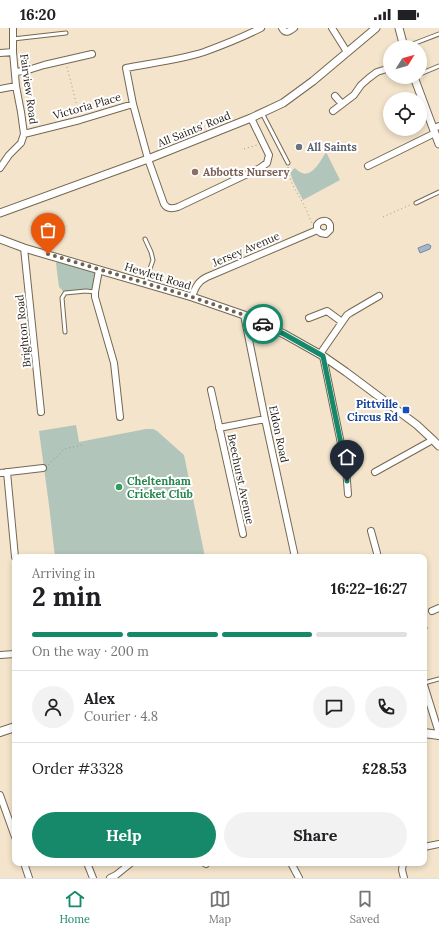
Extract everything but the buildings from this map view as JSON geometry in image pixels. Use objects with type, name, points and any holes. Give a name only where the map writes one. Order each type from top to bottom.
[{"type":"main road","points":[[0,732],[12,729]]},
{"type":"main road","points":[[427,733],[439,734]]},
{"type":"street","name":"Fairview Road","points":[[0,168],[9,154],[21,143],[24,134],[22,112],[16,86],[13,52],[13,28]]},
{"type":"street","points":[[250,118],[269,155],[267,163],[173,209],[168,208],[164,204],[148,159],[133,104],[126,68],[204,52],[261,28]]},
{"type":"street","points":[[282,28],[286,32],[289,32],[294,28]]},
{"type":"street","points":[[332,28],[346,52]]},
{"type":"street","name":"All Saints' Road","points":[[0,213],[148,159],[250,118],[283,103],[376,28]]},
{"type":"street","points":[[399,28],[402,40]]},
{"type":"street","points":[[0,53],[13,52]]},
{"type":"street","points":[[15,72],[25,71],[92,54]]},
{"type":"street","points":[[333,111],[354,95],[368,78],[383,70]]},
{"type":"street","points":[[417,84],[436,129],[439,144]]},
{"type":"street","points":[[0,89],[16,86]]},
{"type":"street","points":[[335,96],[342,104]]},
{"type":"street","name":"Victoria Place","points":[[24,134],[80,120],[133,104]]},
{"type":"street","points":[[368,166],[436,129]]},
{"type":"street","name":"Jersey Avenue","points":[[192,297],[196,287],[203,278],[316,230]]},
{"type":"street","name":"Hewlett Road","points":[[0,239],[24,248],[192,297],[244,315],[284,334],[322,355],[417,425],[437,443]]},
{"type":"street","name":"Brighton Road","points":[[24,248],[41,412]]},
{"type":"street","points":[[99,270],[95,297],[114,362],[120,417]]},
{"type":"street","points":[[348,494],[346,468],[322,355],[342,322],[350,312],[379,296]]},
{"type":"street","points":[[308,318],[327,311],[342,322]]},
{"type":"street","name":"Eldon Road","points":[[244,315],[293,554]]},
{"type":"street","name":"Beechurst Avenue","points":[[211,390],[243,534]]},
{"type":"street","name":"Beechurst Avenue","points":[[219,428],[265,419]]},
{"type":"street","points":[[375,472],[429,442],[437,443]]},
{"type":"street","points":[[0,473],[43,468]]},
{"type":"street","points":[[7,472],[15,554]]},
{"type":"street","points":[[371,531],[377,554]]},
{"type":"street","points":[[432,611],[439,608]]},
{"type":"street","points":[[0,655],[12,654]]},
{"type":"street","points":[[427,694],[439,734]]},
{"type":"street","points":[[0,795],[12,829]]},
{"type":"street","points":[[8,818],[12,816]]},
{"type":"street","points":[[427,846],[439,844]]},
{"type":"street","points":[[25,866],[29,878]]},
{"type":"street","points":[[88,866],[93,878]]},
{"type":"street","points":[[110,878],[127,866]]},
{"type":"street","points":[[293,866],[299,878]]},
{"type":"street","points":[[403,866],[404,878]]},
{"type":"lane","points":[[13,39],[66,32]]},
{"type":"lane","points":[[423,40],[439,34]]},
{"type":"lane","points":[[427,71],[439,66]]},
{"type":"lane","points":[[262,113],[288,163]]},
{"type":"lane","points":[[416,202],[439,192]]},
{"type":"lane","points":[[145,239],[153,260],[145,283]]},
{"type":"lane","points":[[65,332],[62,298],[65,293],[86,291],[95,292]]},
{"type":"lane","points":[[427,683],[439,679]]},
{"type":"path","points":[[66,60],[80,120]]},
{"type":"path","points":[[244,149],[263,143]]},
{"type":"path","points":[[288,163],[288,173],[291,181],[316,230]]},
{"type":"path","points":[[383,217],[416,202]]},
{"type":"path","points":[[43,468],[64,449],[82,445]]},
{"type":"green space","points":[[326,152],[340,180],[303,200],[290,172],[295,168],[305,174],[309,173],[314,170]]},
{"type":"green space","points":[[60,258],[99,270],[95,292],[86,291],[65,293],[59,287],[56,263]]},
{"type":"green space","name":"Cheltenham Cricket Club","points":[[76,425],[79,442],[146,429],[153,429],[157,431],[184,455],[204,554],[55,554],[39,431]]},
{"type":"water","points":[[428,244],[431,246],[430,249],[420,253],[418,248]]},
{"type":"way so far","points":[[48,254],[192,297],[244,315],[263,324]]},
{"type":"place","name":"All Saints","points":[[299,147]]},
{"type":"place","name":"Abbotts Nursery","points":[[195,172]]},
{"type":"place","name":"Pittville Circus Rd","points":[[406,410]]},
{"type":"place","name":"Cheltenham Cricket Club","points":[[119,487]]},
{"type":"route","points":[[263,324],[323,356],[346,468],[347,481]]}]
